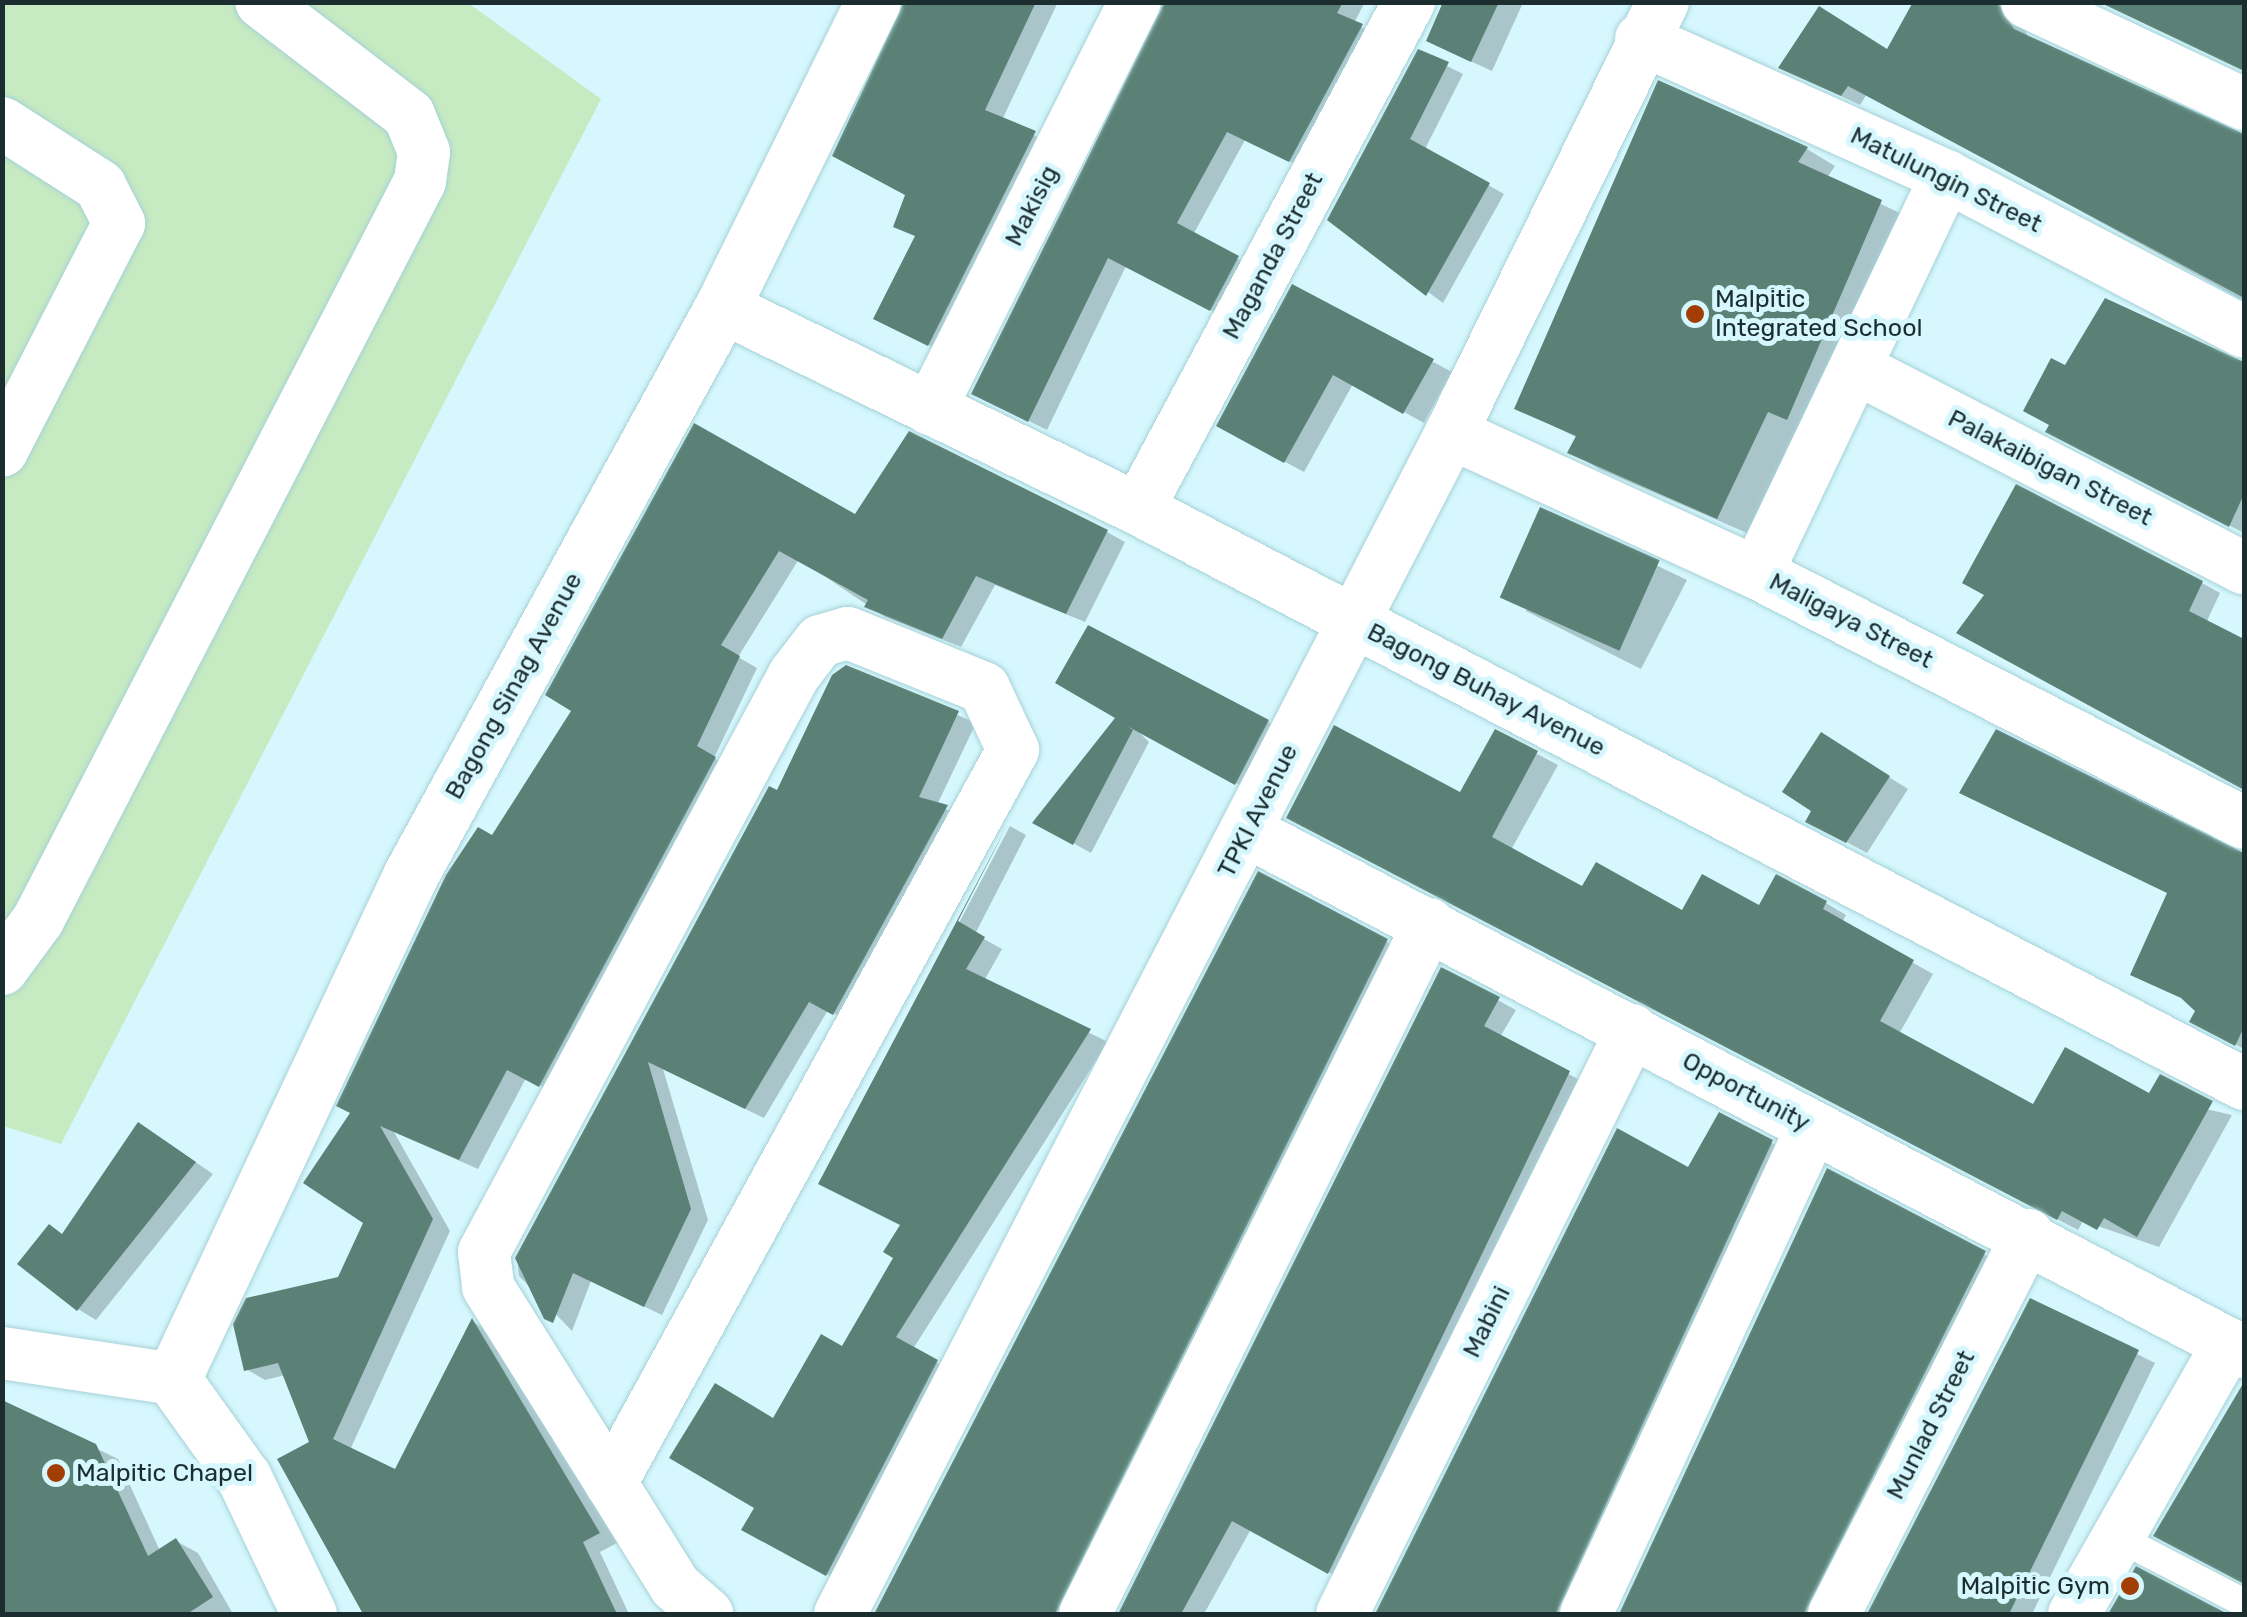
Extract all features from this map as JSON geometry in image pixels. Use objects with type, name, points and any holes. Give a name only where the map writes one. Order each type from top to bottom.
[{"type":"street","points":[[2,968],[38,920],[420,181],[424,152],[409,115],[261,2]]},
{"type":"street","name":"Bagong Sinag Avenue","points":[[173,1379],[411,874],[722,307],[873,2]]},
{"type":"street","name":"Makisig","points":[[930,409],[1134,2]]},
{"type":"street","name":"Maganda Street","points":[[1138,508],[1409,2]]},
{"type":"street","points":[[2027,2],[2244,104]]},
{"type":"street","name":"Matulungin Street","points":[[1652,21],[2244,332]]},
{"type":"street","name":"TPKI Avenue","points":[[840,1614],[1248,832],[1451,433],[1652,21]]},
{"type":"street","points":[[2,122],[100,186],[120,224],[2,451]]},
{"type":"street","points":[[1757,573],[1946,176]]},
{"type":"street","name":"Bagong Buhay Avenue","points":[[722,307],[1138,508],[2244,1084]]},
{"type":"street","name":"Palakaibigan Street","points":[[1856,368],[2244,568]]},
{"type":"street","name":"Maligaya Street","points":[[1451,433],[1757,573],[2244,823]]},
{"type":"street","points":[[610,1484],[1014,750],[984,688],[848,633],[820,641],[794,675],[484,1252],[488,1288],[610,1484],[675,1586],[707,1614]]},
{"type":"street","name":"Opportunity","points":[[1248,832],[1632,1030],[1812,1128],[2028,1235],[2236,1348]]},
{"type":"street","points":[[1085,1614],[1429,924]]},
{"type":"street","name":"Mabini","points":[[1342,1614],[1632,1030]]},
{"type":"street","points":[[1586,1614],[1812,1128]]},
{"type":"street","name":"Munlad Street","points":[[1834,1614],[2028,1235]]},
{"type":"street","points":[[2074,1614],[2115,1536],[2236,1348]]},
{"type":"street","points":[[2,1353],[173,1379],[244,1478],[308,1614]]},
{"type":"lane","points":[[2115,1536],[2244,1603]]},
{"type":"green space","points":[[3,3],[468,3],[601,99],[61,1144],[3,1126]]},
{"type":"building","points":[[904,2],[1036,2],[985,110],[1036,131],[928,346],[873,319],[915,236],[893,227],[905,195],[832,156]]},
{"type":"building","points":[[1165,2],[1343,2],[1337,13],[1363,24],[1289,162],[1227,132],[1177,223],[1239,256],[1210,311],[1108,258],[1028,422],[971,394]]},
{"type":"building","points":[[1443,2],[1499,2],[1471,62],[1426,41]]},
{"type":"building","points":[[1913,2],[1997,2],[2014,29],[2244,134],[2244,298],[1848,86],[1841,96],[1778,68],[1819,6],[1887,49]]},
{"type":"building","points":[[2099,2],[2244,2],[2244,71]]},
{"type":"building","points":[[1418,49],[1449,62],[1410,139],[1490,183],[1426,296],[1327,220]]},
{"type":"building","name":"Malpitic Integrated School","points":[[1658,80],[1808,147],[1798,162],[1882,200],[1787,420],[1768,412],[1717,519],[1567,453],[1576,436],[1514,409]]},
{"type":"building","points":[[1292,284],[1434,359],[1403,414],[1333,375],[1284,463],[1216,426]]},
{"type":"building","points":[[2105,298],[2244,362],[2244,494],[2229,527],[2045,432],[2049,425],[2023,411],[2051,358],[2065,365]]},
{"type":"building","points":[[694,423],[855,514],[909,431],[1108,530],[1066,614],[976,576],[942,639],[864,607],[868,600],[779,551],[721,645],[740,656],[697,746],[716,757],[539,1087],[507,1070],[459,1160],[380,1126],[433,1219],[333,1439],[395,1469],[472,1318],[600,1533],[583,1542],[617,1614],[363,1614],[277,1459],[309,1442],[278,1363],[244,1371],[233,1324],[246,1298],[338,1277],[363,1223],[303,1183],[350,1113],[336,1106],[446,875],[478,827],[492,835],[571,711],[545,695]]},
{"type":"building","points":[[2016,484],[2203,581],[2189,611],[2244,639],[2244,790],[1956,633],[1984,595],[1962,583]]},
{"type":"building","points":[[1540,507],[1660,560],[1619,651],[1500,597]]},
{"type":"building","points":[[1088,625],[1269,720],[1235,785],[1127,726],[1133,730],[1073,845],[1032,823],[1115,718],[1055,683]]},
{"type":"building","points":[[846,665],[959,711],[919,797],[948,805],[833,1015],[809,1002],[745,1109],[648,1062],[691,1209],[644,1307],[573,1273],[553,1323],[544,1319],[515,1258],[769,786],[777,790],[832,675]]},
{"type":"building","points":[[1334,725],[1460,792],[1495,729],[1538,751],[1492,837],[1582,886],[1596,862],[1682,910],[1702,874],[1759,905],[1776,874],[1827,901],[1823,909],[1914,960],[1880,1021],[2033,1104],[2065,1047],[2149,1093],[2160,1074],[2213,1101],[2137,1237],[2104,1218],[2097,1230],[2062,1211],[2057,1220],[1286,818]]},
{"type":"building","points":[[1996,729],[2244,853],[2244,1027],[2235,1046],[2189,1022],[2195,1011],[2181,998],[2130,975],[2167,893],[1959,793]]},
{"type":"building","points":[[1821,732],[1890,776],[1846,843],[1805,822],[1811,811],[1782,792]]},
{"type":"building","points":[[1009,822],[958,921],[985,937],[966,969],[1091,1029],[896,1337],[938,1360],[826,1576],[741,1530],[754,1508],[669,1458],[715,1383],[773,1418],[821,1334],[842,1346],[893,1258],[883,1252],[900,1225],[818,1184]]},
{"type":"building","points":[[1258,871],[1388,939],[1055,1614],[874,1614]]},
{"type":"building","points":[[1441,967],[1500,997],[1484,1026],[1570,1071],[1328,1574],[1232,1521],[1181,1614],[1118,1614]]},
{"type":"building","points":[[1719,1112],[1773,1140],[1556,1614],[1375,1614],[1617,1128],[1688,1167]]},
{"type":"building","points":[[138,1122],[196,1162],[77,1311],[17,1264],[49,1224],[62,1234]]},
{"type":"building","points":[[1827,1168],[1986,1251],[1804,1614],[1619,1614]]},
{"type":"building","points":[[2030,1298],[2139,1350],[2009,1614],[1867,1614]]},
{"type":"building","points":[[2244,1382],[2244,1584],[2153,1536]]},
{"type":"building","points":[[2,1400],[96,1444],[148,1556],[176,1538],[213,1597],[187,1614],[2,1614]]},
{"type":"building","name":"Malpitic Gym","points":[[2136,1566],[2228,1614],[2108,1614]]},
{"type":"place","name":"Malpitic Integrated School","points":[[1695,314]]},
{"type":"place","name":"Malpitic Chapel","points":[[56,1473]]},
{"type":"place","name":"Malpitic Gym","points":[[2130,1586]]}]
